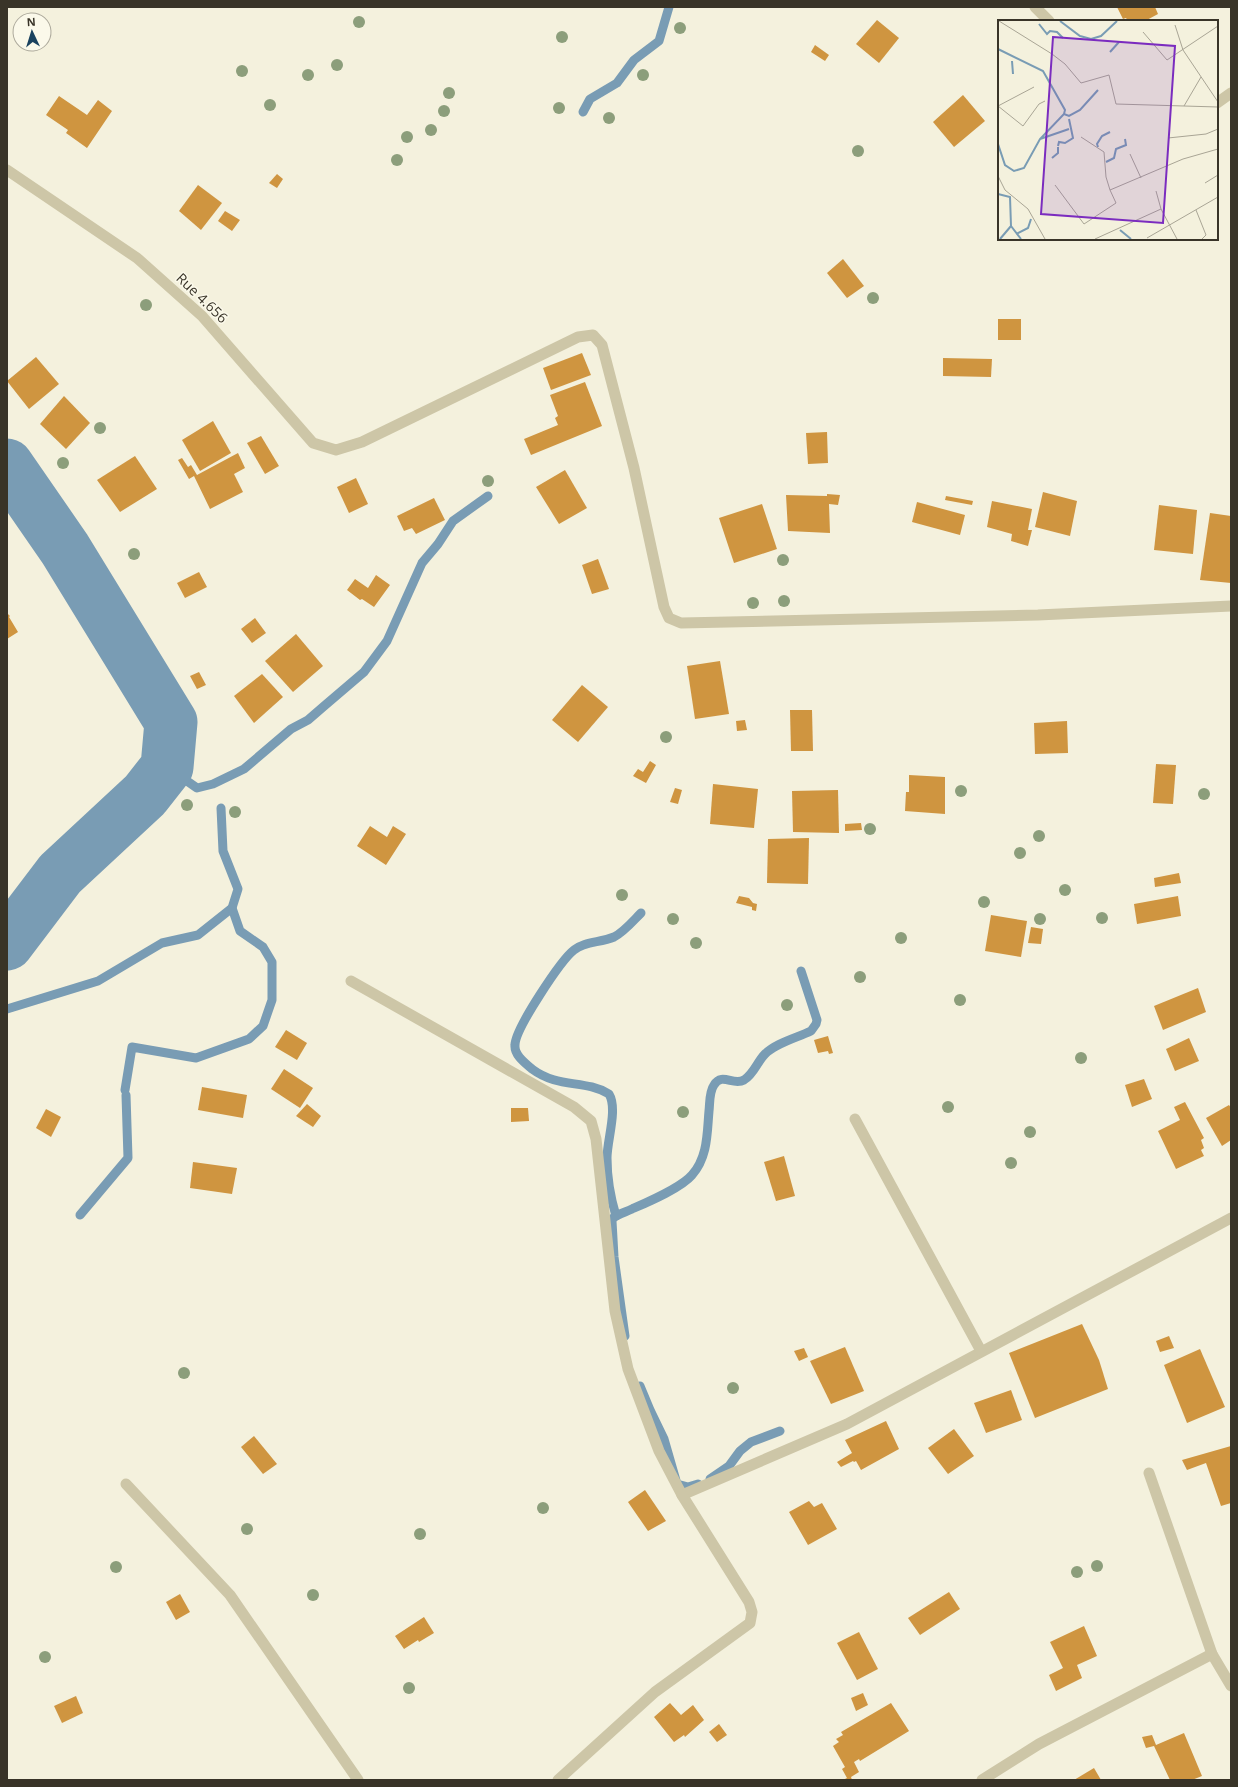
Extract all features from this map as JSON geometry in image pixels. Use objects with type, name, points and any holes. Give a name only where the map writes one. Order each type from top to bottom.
[{"type":"street","points":[[1035,7],[1048,20]]},
{"type":"street","points":[[1218,103],[1231,94]]},
{"type":"street","name":"Rue 4.656","points":[[7,170],[137,258],[202,316],[313,443],[336,450],[362,442],[578,337],[593,335],[602,345],[634,468],[664,607],[669,618],[681,623],[1022,616],[1231,606]]},
{"type":"street","points":[[351,981],[574,1107],[591,1122],[596,1139],[615,1311],[628,1369],[659,1451],[682,1495],[749,1602],[752,1612],[750,1623],[655,1692],[558,1780]]},
{"type":"street","points":[[855,1119],[981,1351]]},
{"type":"street","points":[[682,1495],[846,1424],[1231,1218]]},
{"type":"street","points":[[1149,1473],[1212,1654],[1231,1686]]},
{"type":"street","points":[[126,1484],[230,1595],[358,1780]]},
{"type":"street","points":[[982,1780],[1039,1744],[1212,1654]]},
{"type":"building","points":[[1117,7],[1155,7],[1158,14],[1147,20],[1123,19]]},
{"type":"building","points":[[877,20],[899,38],[879,63],[856,44]]},
{"type":"building","points":[[815,45],[829,55],[825,61],[811,52]]},
{"type":"building","points":[[963,95],[985,121],[954,147],[933,122]]},
{"type":"building","points":[[59,96],[87,115],[98,100],[112,111],[87,148],[66,133],[68,130],[46,115]]},
{"type":"building","points":[[277,174],[283,179],[277,188],[269,183]]},
{"type":"building","points":[[198,185],[222,203],[201,230],[179,211]]},
{"type":"building","points":[[225,211],[240,220],[232,231],[218,221]]},
{"type":"building","points":[[843,259],[864,286],[847,298],[827,273]]},
{"type":"building","points":[[998,319],[1021,319],[1021,340],[998,340]]},
{"type":"building","points":[[582,353],[591,375],[551,390],[543,368]]},
{"type":"building","points":[[36,357],[59,384],[29,409],[7,381]]},
{"type":"building","points":[[943,358],[992,359],[991,377],[943,376]]},
{"type":"building","points":[[585,382],[602,426],[531,455],[524,439],[558,425],[555,418],[558,416],[550,395]]},
{"type":"building","points":[[64,396],[90,423],[66,449],[40,424]]},
{"type":"building","points":[[213,421],[231,453],[200,471],[182,440]]},
{"type":"building","points":[[827,432],[828,463],[808,464],[806,433]]},
{"type":"building","points":[[261,436],[279,466],[265,474],[247,443]]},
{"type":"building","points":[[238,453],[245,468],[234,474],[243,492],[210,509],[194,476],[189,479],[178,460],[182,458],[188,467],[191,465],[197,475]]},
{"type":"building","points":[[135,456],[157,489],[120,512],[97,480]]},
{"type":"building","points":[[565,470],[587,508],[559,524],[536,487]]},
{"type":"building","points":[[356,478],[368,504],[349,513],[337,487]]},
{"type":"building","points":[[1043,492],[1077,501],[1070,536],[1035,527]]},
{"type":"building","points":[[827,494],[840,495],[838,505],[829,504],[830,533],[788,531],[786,495],[827,496]]},
{"type":"building","points":[[946,496],[973,501],[972,505],[945,500]]},
{"type":"building","points":[[434,498],[445,520],[416,534],[412,528],[404,531],[397,516]]},
{"type":"building","points":[[992,501],[1032,509],[1028,530],[1032,530],[1028,546],[1011,541],[1012,534],[987,527]]},
{"type":"building","points":[[917,502],[965,515],[960,535],[912,522]]},
{"type":"building","points":[[762,504],[777,549],[734,563],[719,518]]},
{"type":"building","points":[[1159,505],[1197,510],[1193,554],[1154,550]]},
{"type":"building","points":[[1210,513],[1231,516],[1231,583],[1200,580]]},
{"type":"building","points":[[598,559],[609,589],[592,594],[582,565]]},
{"type":"building","points":[[199,572],[207,587],[185,598],[177,583]]},
{"type":"building","points":[[376,575],[390,585],[374,607],[362,599],[360,600],[347,590],[355,579],[368,588]]},
{"type":"building","points":[[7,613],[18,632],[7,639]]},
{"type":"building","points":[[255,618],[266,633],[252,643],[241,629]]},
{"type":"building","points":[[296,634],[323,666],[293,692],[265,661]]},
{"type":"building","points":[[720,661],[729,714],[695,719],[687,666]]},
{"type":"building","points":[[199,672],[206,685],[197,689],[190,676]]},
{"type":"building","points":[[262,674],[283,697],[254,723],[234,696]]},
{"type":"building","points":[[582,685],[608,707],[578,742],[552,720]]},
{"type":"building","points":[[790,710],[812,710],[813,751],[791,751]]},
{"type":"building","points":[[745,720],[747,730],[737,731],[736,721]]},
{"type":"building","points":[[1067,721],[1068,753],[1035,754],[1034,723]]},
{"type":"building","points":[[650,761],[656,765],[646,783],[633,776],[638,769],[643,772]]},
{"type":"building","points":[[1156,764],[1176,765],[1173,804],[1153,803]]},
{"type":"building","points":[[909,775],[945,777],[945,814],[905,811],[906,792],[909,792]]},
{"type":"building","points":[[713,784],[758,789],[754,828],[710,824]]},
{"type":"building","points":[[675,788],[682,790],[678,804],[670,802]]},
{"type":"building","points":[[838,790],[839,833],[793,832],[792,791]]},
{"type":"building","points":[[861,823],[862,830],[845,831],[845,824]]},
{"type":"building","points":[[370,826],[387,837],[393,826],[406,834],[386,865],[357,846]]},
{"type":"building","points":[[809,838],[808,884],[767,883],[768,839]]},
{"type":"building","points":[[1179,873],[1181,883],[1155,887],[1154,878]]},
{"type":"building","points":[[739,896],[749,898],[753,903],[757,904],[756,911],[752,910],[752,907],[736,903]]},
{"type":"building","points":[[1178,896],[1181,916],[1137,924],[1134,904]]},
{"type":"building","points":[[991,915],[1027,921],[1021,957],[985,951]]},
{"type":"building","points":[[1031,927],[1043,929],[1041,944],[1028,943]]},
{"type":"building","points":[[1198,988],[1206,1012],[1163,1030],[1154,1006]]},
{"type":"building","points":[[286,1030],[307,1043],[297,1060],[275,1047]]},
{"type":"building","points":[[828,1036],[833,1053],[829,1054],[828,1051],[818,1053],[814,1040]]},
{"type":"building","points":[[1189,1038],[1199,1061],[1175,1071],[1166,1049]]},
{"type":"building","points":[[284,1069],[313,1088],[300,1108],[271,1089]]},
{"type":"building","points":[[1144,1079],[1152,1099],[1132,1107],[1125,1085]]},
{"type":"building","points":[[202,1087],[247,1095],[243,1118],[198,1110]]},
{"type":"building","points":[[1185,1102],[1204,1138],[1201,1140],[1204,1148],[1201,1150],[1204,1156],[1176,1169],[1158,1131],[1180,1120],[1174,1107]]},
{"type":"building","points":[[307,1104],[321,1116],[313,1127],[296,1116]]},
{"type":"building","points":[[1229,1105],[1231,1108],[1231,1140],[1222,1146],[1206,1118]]},
{"type":"building","points":[[511,1108],[528,1108],[529,1121],[511,1122]]},
{"type":"building","points":[[46,1109],[61,1117],[51,1137],[36,1128]]},
{"type":"building","points":[[784,1156],[795,1196],[776,1201],[764,1162]]},
{"type":"building","points":[[193,1162],[237,1168],[232,1194],[190,1188]]},
{"type":"building","points":[[1082,1324],[1099,1360],[1108,1389],[1035,1418],[1009,1353]]},
{"type":"building","points":[[1169,1336],[1174,1348],[1160,1352],[1156,1341]]},
{"type":"building","points":[[845,1347],[864,1391],[831,1404],[810,1361]]},
{"type":"building","points":[[804,1348],[808,1357],[799,1361],[794,1351]]},
{"type":"building","points":[[1200,1349],[1225,1407],[1187,1423],[1164,1365]]},
{"type":"building","points":[[1011,1390],[1022,1420],[986,1433],[974,1403]]},
{"type":"building","points":[[886,1421],[899,1449],[861,1470],[856,1461],[841,1467],[837,1462],[852,1453],[845,1440]]},
{"type":"building","points":[[954,1429],[974,1456],[948,1474],[928,1448]]},
{"type":"building","points":[[254,1436],[277,1464],[263,1474],[241,1447]]},
{"type":"building","points":[[1231,1446],[1231,1503],[1221,1506],[1206,1463],[1187,1470],[1182,1460]]},
{"type":"building","points":[[645,1490],[666,1521],[648,1531],[628,1502]]},
{"type":"building","points":[[809,1501],[814,1507],[822,1503],[837,1529],[808,1545],[789,1512]]},
{"type":"building","points":[[949,1592],[960,1609],[920,1635],[908,1618]]},
{"type":"building","points":[[180,1594],[190,1612],[176,1620],[166,1602]]},
{"type":"building","points":[[424,1617],[434,1633],[419,1642],[418,1640],[404,1649],[395,1636]]},
{"type":"building","points":[[1084,1626],[1097,1656],[1077,1665],[1082,1678],[1056,1691],[1049,1675],[1063,1668],[1050,1642]]},
{"type":"building","points":[[859,1632],[878,1669],[857,1680],[837,1643]]},
{"type":"building","points":[[863,1693],[868,1705],[856,1711],[851,1698]]},
{"type":"building","points":[[76,1696],[83,1713],[62,1723],[54,1706]]},
{"type":"building","points":[[670,1703],[681,1715],[693,1705],[704,1720],[685,1737],[684,1735],[674,1742],[654,1717]]},
{"type":"building","points":[[891,1703],[909,1731],[860,1761],[859,1759],[854,1762],[859,1772],[851,1777],[852,1780],[843,1780],[847,1778],[842,1769],[845,1767],[833,1746],[839,1742],[836,1739],[843,1735],[841,1732]]},
{"type":"building","points":[[719,1724],[727,1735],[717,1742],[709,1732]]},
{"type":"building","points":[[1184,1733],[1202,1776],[1192,1780],[1170,1780],[1154,1746],[1146,1748],[1142,1737],[1152,1735],[1156,1745]]},
{"type":"building","points":[[1094,1768],[1101,1780],[1074,1780]]},
{"type":"waterway","points":[[583,112],[590,99],[617,83],[634,60],[659,41],[669,7]]},
{"type":"waterway","points":[[7,465],[65,549],[171,722],[167,767],[145,795],[60,874],[7,944]]},
{"type":"waterway","points":[[167,767],[197,788],[213,784],[244,769],[291,729],[308,720],[364,672],[387,641],[422,563],[438,544],[453,521],[488,496]]},
{"type":"waterway","points":[[7,1009],[98,981],[162,943],[198,935],[232,908],[238,889],[223,851],[221,808]]},
{"type":"waterway","points":[[125,1090],[132,1047],[196,1058],[249,1039],[263,1026],[272,1000],[272,962],[263,947],[240,931],[232,908]]},
{"type":"waterway","points":[[616,1216],[609,1187],[607,1165],[607,1151],[612,1116],[609,1094],[600,1089],[562,1082],[542,1075],[532,1069],[520,1058],[516,1052],[515,1045],[522,1025],[530,1011],[568,956],[578,947],[609,939],[618,935],[641,913]]},
{"type":"waterway","points":[[625,1336],[614,1257],[613,1218],[672,1190],[692,1175],[704,1153],[707,1136],[710,1094],[717,1081],[724,1079],[736,1081],[744,1080],[750,1075],[762,1057],[770,1050],[780,1044],[811,1031],[817,1020],[801,971]]},
{"type":"waterway","points":[[80,1215],[128,1158],[126,1095]]},
{"type":"waterway","points":[[640,1386],[664,1439],[677,1484],[688,1487],[698,1484]]},
{"type":"waterway","points":[[710,1479],[729,1466],[740,1451],[751,1442],[780,1431]]}]
